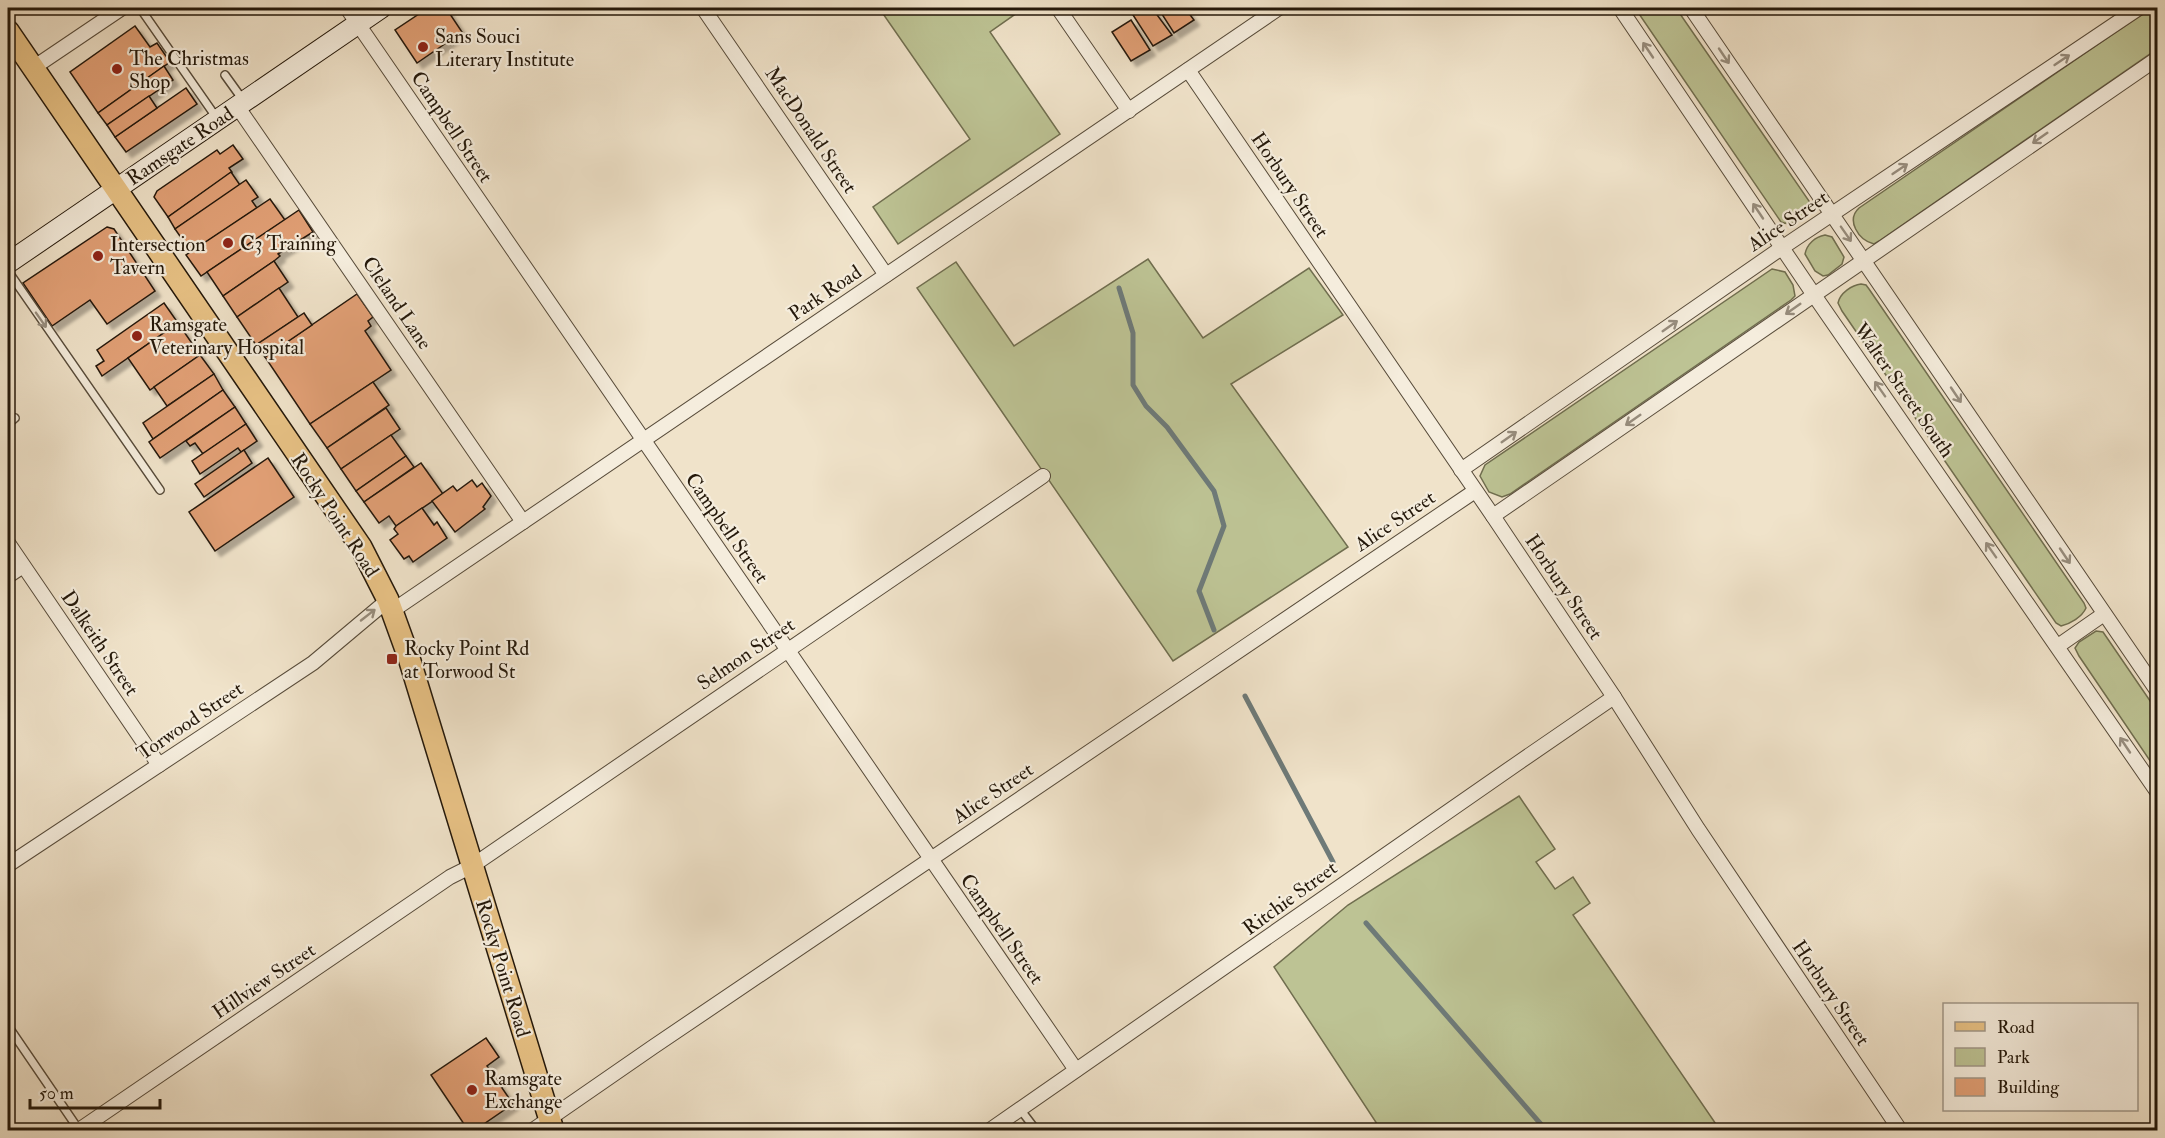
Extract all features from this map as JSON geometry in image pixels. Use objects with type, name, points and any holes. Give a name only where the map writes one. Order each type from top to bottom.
[{"type":"main road","name":"Ramsgate Road","points":[[8,263],[241,104],[353,15],[381,8]]},
{"type":"main road","name":"Rocky Point Road","points":[[8,31],[361,547],[390,606],[409,658],[472,866],[545,1127]]},
{"type":"street","points":[[33,68],[122,8]]},
{"type":"street","name":"MacDonald Street","points":[[703,8],[886,275]]},
{"type":"street","points":[[1058,8],[1129,111]]},
{"type":"street","name":"Park Road","points":[[390,606],[523,522],[1280,8]]},
{"type":"street","name":"Walter Street South","points":[[1620,8],[2157,794]]},
{"type":"street","name":"Walter Street South","points":[[1691,8],[2157,692]]},
{"type":"street","name":"Alice Street","points":[[1461,470],[2127,13],[2139,8]]},
{"type":"street","name":"Campbell Street","points":[[353,15],[1076,1070]]},
{"type":"street","points":[[1493,516],[2157,58]]},
{"type":"street","name":"Horbury Street","points":[[1188,70],[1493,516],[1614,697],[1698,830],[1900,1131]]},
{"type":"street","name":"Cleland Lane","points":[[241,104],[523,522]]},
{"type":"street","name":"Selmon Street","points":[[472,866],[1042,476]]},
{"type":"street","name":"Alice Street","points":[[545,1127],[930,860],[1475,491]]},
{"type":"street","name":"Dalkeith Street","points":[[8,543],[159,765]]},
{"type":"street","points":[[8,576],[23,566]]},
{"type":"street","name":"Torwood Street","points":[[8,865],[313,663],[390,606]]},
{"type":"street","points":[[2058,646],[2104,614]]},
{"type":"street","name":"Ritchie Street","points":[[990,1131],[1262,943],[1481,787],[1614,697]]},
{"type":"street","name":"Hillview Street","points":[[79,1131],[450,877],[472,866]]},
{"type":"lane","points":[[140,8],[218,119]]},
{"type":"lane","points":[[225,75],[241,104]]},
{"type":"lane","points":[[8,272],[160,490]]},
{"type":"lane","points":[[8,423],[15,418]]},
{"type":"lane","points":[[8,1026],[79,1131]]},
{"type":"lane","points":[[1020,1109],[1036,1131]]},
{"type":"green space","points":[[879,8],[1024,8],[990,32],[1060,134],[898,244],[873,207],[970,139]]},
{"type":"green space","points":[[1635,8],[1676,8],[1809,201],[1809,211],[1802,219],[1792,223],[1781,222]]},
{"type":"green space","points":[[2151,8],[2157,8],[2157,49],[1879,241],[1874,244],[1868,242],[1859,234],[1854,218],[1859,208]]},
{"type":"green space","points":[[1825,235],[1832,237],[1844,257],[1842,264],[1828,275],[1823,276],[1815,271],[1805,254],[1812,242]]},
{"type":"green space","points":[[1148,259],[1203,338],[1309,268],[1343,315],[1231,384],[1348,547],[1173,661],[917,288],[956,262],[1014,346]]},
{"type":"green space","points":[[1772,269],[1785,272],[1793,285],[1795,296],[1791,300],[1510,494],[1502,497],[1489,492],[1480,476],[1485,465]]},
{"type":"green space","points":[[1861,284],[1866,285],[1869,289],[2084,603],[2086,608],[2075,620],[2061,626],[2056,623],[1842,311],[1838,303],[1841,296],[1850,288]]},
{"type":"green space","points":[[2096,631],[2103,632],[2157,711],[2157,771],[2075,648],[2079,642]]},
{"type":"green space","points":[[1519,796],[1555,849],[1536,862],[1555,889],[1573,877],[1590,903],[1573,915],[1720,1130],[1381,1130],[1274,967],[1348,905]]},
{"type":"building","name":"Sans Souci Literary Institute","points":[[428,8],[446,8],[462,32],[417,63],[395,30]]},
{"type":"building","points":[[1144,8],[1152,8],[1172,35],[1153,46],[1133,15]]},
{"type":"building","points":[[1158,8],[1185,8],[1194,20],[1174,33]]},
{"type":"building","points":[[1131,20],[1150,50],[1131,61],[1112,32]]},
{"type":"building","name":"The Christmas Shop","points":[[135,26],[150,47],[157,43],[170,62],[98,113],[70,72]]},
{"type":"building","points":[[164,66],[173,80],[107,125],[98,113]]},
{"type":"building","points":[[186,88],[197,104],[126,152],[115,137]]},
{"type":"building","points":[[149,96],[157,108],[115,137],[107,125]]},
{"type":"building","points":[[233,145],[243,159],[229,168],[232,172],[168,217],[154,197],[157,191],[217,150],[220,154]]},
{"type":"building","points":[[231,172],[240,185],[175,229],[168,217]]},
{"type":"building","points":[[246,180],[258,197],[252,201],[257,208],[191,252],[175,229]]},
{"type":"building","name":"C3 Training","points":[[270,199],[285,220],[201,276],[186,255]]},
{"type":"building","points":[[299,210],[313,232],[278,254],[280,256],[274,261],[223,296],[207,272]]},
{"type":"building","name":"Intersection Tavern","points":[[107,227],[114,229],[155,291],[107,324],[90,300],[52,326],[23,283]]},
{"type":"building","points":[[274,261],[288,282],[237,317],[223,296]]},
{"type":"building","points":[[279,288],[298,317],[256,345],[237,317]]},
{"type":"building","points":[[357,294],[373,317],[368,321],[371,326],[365,331],[391,370],[310,424],[265,357]]},
{"type":"building","name":"Ramsgate Veterinary Hospital","points":[[164,303],[178,323],[102,376],[96,366],[104,361],[97,350]]},
{"type":"building","points":[[304,313],[312,325],[265,357],[256,345]]},
{"type":"building","points":[[178,323],[200,355],[150,390],[128,358]]},
{"type":"building","points":[[200,355],[214,374],[167,406],[154,387]]},
{"type":"building","points":[[214,374],[223,390],[153,439],[143,423]]},
{"type":"building","points":[[373,382],[389,405],[327,448],[310,424]]},
{"type":"building","points":[[223,390],[235,407],[160,458],[149,442]]},
{"type":"building","points":[[235,407],[246,424],[203,454],[195,443],[190,446],[186,441]]},
{"type":"building","points":[[386,408],[400,429],[341,469],[327,448]]},
{"type":"building","points":[[246,424],[257,441],[241,452],[238,448],[200,474],[192,461]]},
{"type":"building","points":[[391,435],[406,456],[356,491],[341,469]]},
{"type":"building","points":[[244,450],[252,463],[204,497],[195,484]]},
{"type":"building","points":[[406,456],[414,467],[364,502],[356,491]]},
{"type":"building","points":[[268,458],[294,497],[215,551],[189,512]]},
{"type":"building","points":[[421,463],[443,494],[396,526],[389,516],[379,523],[364,502]]},
{"type":"building","points":[[472,480],[477,487],[482,483],[491,496],[483,507],[485,509],[455,532],[432,501],[453,486],[457,491]]},
{"type":"building","points":[[422,508],[434,525],[437,522],[447,538],[413,562],[409,556],[404,559],[390,540],[398,534],[394,529],[396,526]]},
{"type":"building","name":"Ramsgate Exchange","points":[[486,1038],[499,1057],[487,1066],[513,1104],[475,1130],[468,1130],[431,1075]]},
{"type":"waterway","points":[[1119,288],[1133,333],[1133,385],[1146,406],[1167,427],[1214,491],[1224,526],[1199,591],[1214,630]]},
{"type":"waterway","points":[[1245,696],[1333,862]]},
{"type":"waterway","points":[[1366,923],[1546,1130]]},
{"type":"place","name":"Sans Souci Literary Institute","points":[[423,47]]},
{"type":"place","name":"The Christmas Shop","points":[[117,69]]},
{"type":"place","name":"C3 Training","points":[[228,243]]},
{"type":"place","name":"Intersection Tavern","points":[[98,256]]},
{"type":"place","name":"Ramsgate Veterinary Hospital","points":[[137,336]]},
{"type":"place","name":"Rocky Point Rd at Torwood St","points":[[392,659]]},
{"type":"place","name":"Ramsgate Exchange","points":[[472,1090]]}]
